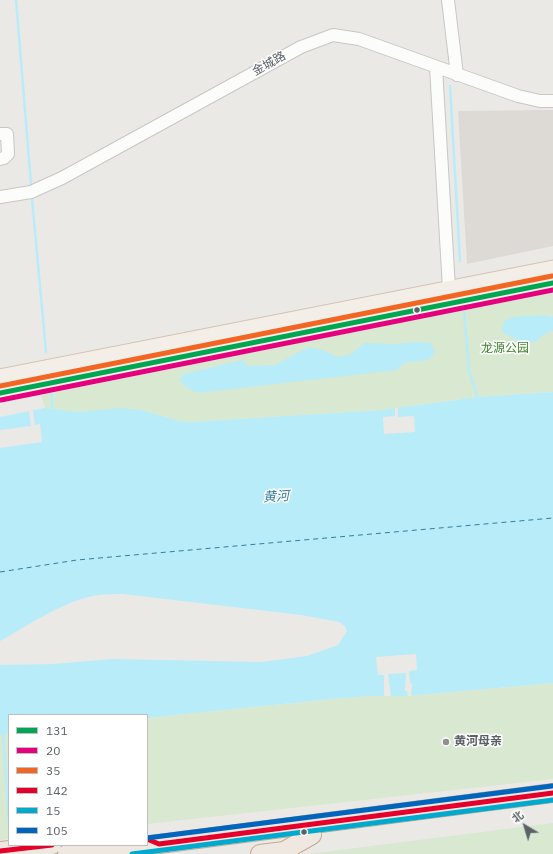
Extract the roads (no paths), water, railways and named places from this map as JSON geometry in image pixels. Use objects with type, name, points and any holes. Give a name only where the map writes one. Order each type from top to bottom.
[{"type":"highway","points":[[159,846],[553,793]]},
{"type":"highway","points":[[67,854],[159,846],[282,839],[553,804]]},
{"type":"highway","points":[[260,854],[284,851],[312,835]]},
{"type":"highway","points":[[0,851],[43,846]]},
{"type":"main road","points":[[0,377],[553,268]]},
{"type":"main road","points":[[0,393],[553,283]]},
{"type":"street","points":[[448,0],[457,75]]},
{"type":"street","name":"金城路","points":[[0,197],[31,192],[62,178],[321,38],[333,34],[351,36],[518,96],[540,101],[553,101]]},
{"type":"street","points":[[436,67],[449,289]]},
{"type":"street","points":[[0,134],[7,134],[8,154],[4,158],[0,159]]},
{"type":"water","points":[[545,315],[553,317],[553,331],[547,333],[534,342],[530,343],[520,341],[502,332],[504,321],[513,317]]},
{"type":"water","points":[[419,342],[431,343],[435,353],[428,360],[404,363],[397,370],[198,393],[187,388],[179,380],[184,374],[242,360],[247,366],[275,365],[309,347],[322,350],[337,357],[349,355],[365,343],[394,344]]},
{"type":"water","name":"黄河","points":[[553,392],[553,683],[408,696],[370,696],[331,699],[148,718],[148,714],[8,714],[8,733],[0,735],[0,665],[54,664],[112,659],[261,662],[307,656],[338,645],[347,631],[345,626],[339,622],[301,615],[123,594],[110,594],[98,595],[73,602],[0,641],[0,417],[45,408],[78,412],[121,408],[141,410],[180,421],[191,422],[382,410],[477,397]]},
{"type":"waterway","points":[[16,0],[31,184]]},
{"type":"waterway","points":[[450,86],[460,261]]},
{"type":"waterway","points":[[32,199],[46,352]]},
{"type":"waterway","points":[[464,311],[469,371],[478,399]]},
{"type":"waterway","points":[[51,392],[53,412]]},
{"type":"waterway","points":[[3,732],[8,810]]},
{"type":"place","name":"黄河母亲","points":[[446,742]]},
{"type":"park label","name":"龙源公园","points":[[505,349]]}]
